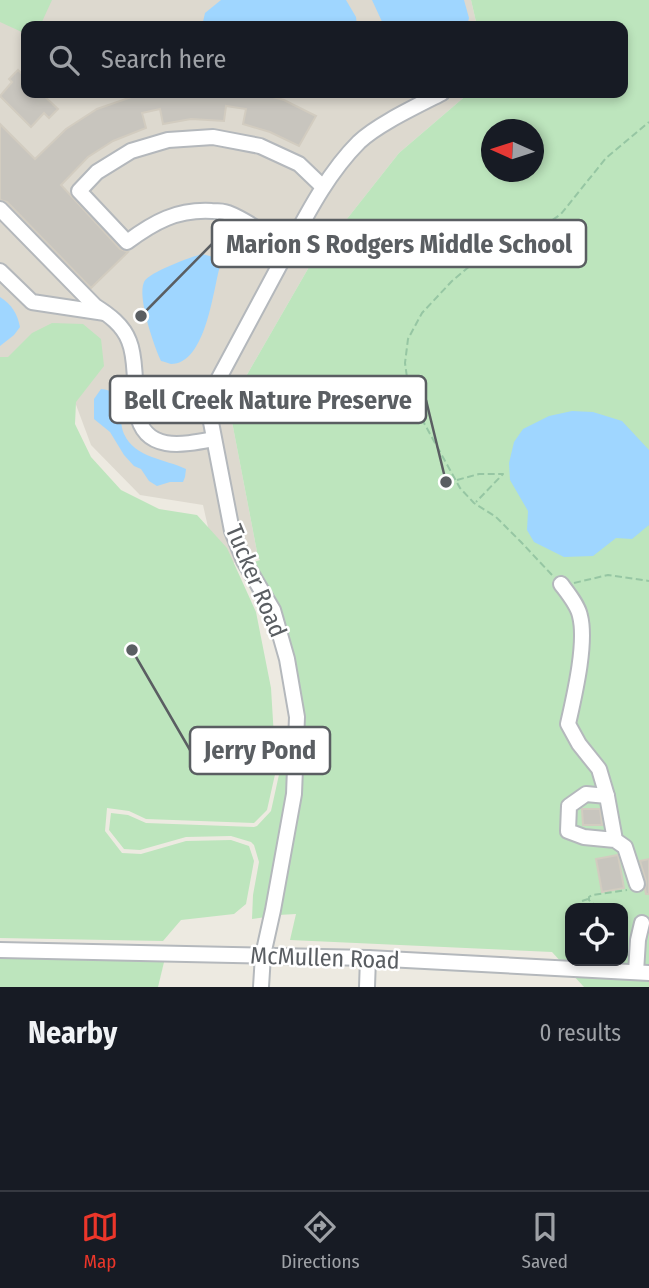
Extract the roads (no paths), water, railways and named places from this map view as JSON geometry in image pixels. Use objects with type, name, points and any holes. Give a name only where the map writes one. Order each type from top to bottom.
[{"type":"street","name":"Tucker Road","points":[[261,987],[263,955],[294,794],[297,717],[287,659],[273,610],[244,561],[232,531],[209,417],[212,395],[323,187],[369,133],[433,98]]},
{"type":"street","points":[[288,249],[226,212],[196,210],[172,215],[127,242],[79,191],[97,172],[131,151],[168,140],[214,137],[260,146],[299,164],[323,187]]},
{"type":"street","points":[[0,209],[95,306],[120,326],[131,344],[137,412],[146,432],[154,440],[164,444],[213,439]]},
{"type":"street","points":[[0,271],[32,302],[106,313]]},
{"type":"street","points":[[561,584],[580,614],[582,637],[568,724],[579,744],[599,769],[615,840]]},
{"type":"street","points":[[607,796],[586,794],[569,806],[568,831],[584,837],[615,840],[625,847],[633,887]]},
{"type":"street","points":[[642,923],[638,940],[642,972]]},
{"type":"street","name":"McMullen Road","points":[[0,950],[368,958],[642,972]]},
{"type":"street","points":[[367,987],[368,958]]},
{"type":"water","points":[[221,0],[346,0],[356,21],[203,21],[205,13]]},
{"type":"water","points":[[372,0],[464,0],[469,18],[468,21],[382,21]]},
{"type":"water","points":[[202,254],[217,258],[220,266],[206,324],[192,352],[183,361],[171,364],[161,361],[144,310],[144,282],[162,270]]},
{"type":"water","points":[[0,297],[13,310],[20,327],[0,346]]},
{"type":"water","points":[[101,389],[114,394],[117,399],[122,427],[129,442],[151,457],[186,469],[183,482],[157,486],[124,455],[110,432],[94,419],[94,399]]},
{"type":"water","points":[[572,411],[593,412],[622,421],[649,450],[649,525],[632,539],[616,538],[593,556],[564,557],[534,542],[527,530],[528,511],[510,480],[509,463],[514,442],[523,429],[549,416]]},
{"type":"place","name":"Marion S Rodgers Middle School","points":[[141,316]]},
{"type":"place","name":"Bell Creek Nature Preserve","points":[[446,482]]},
{"type":"place","name":"Jerry Pond","points":[[132,650]]}]
